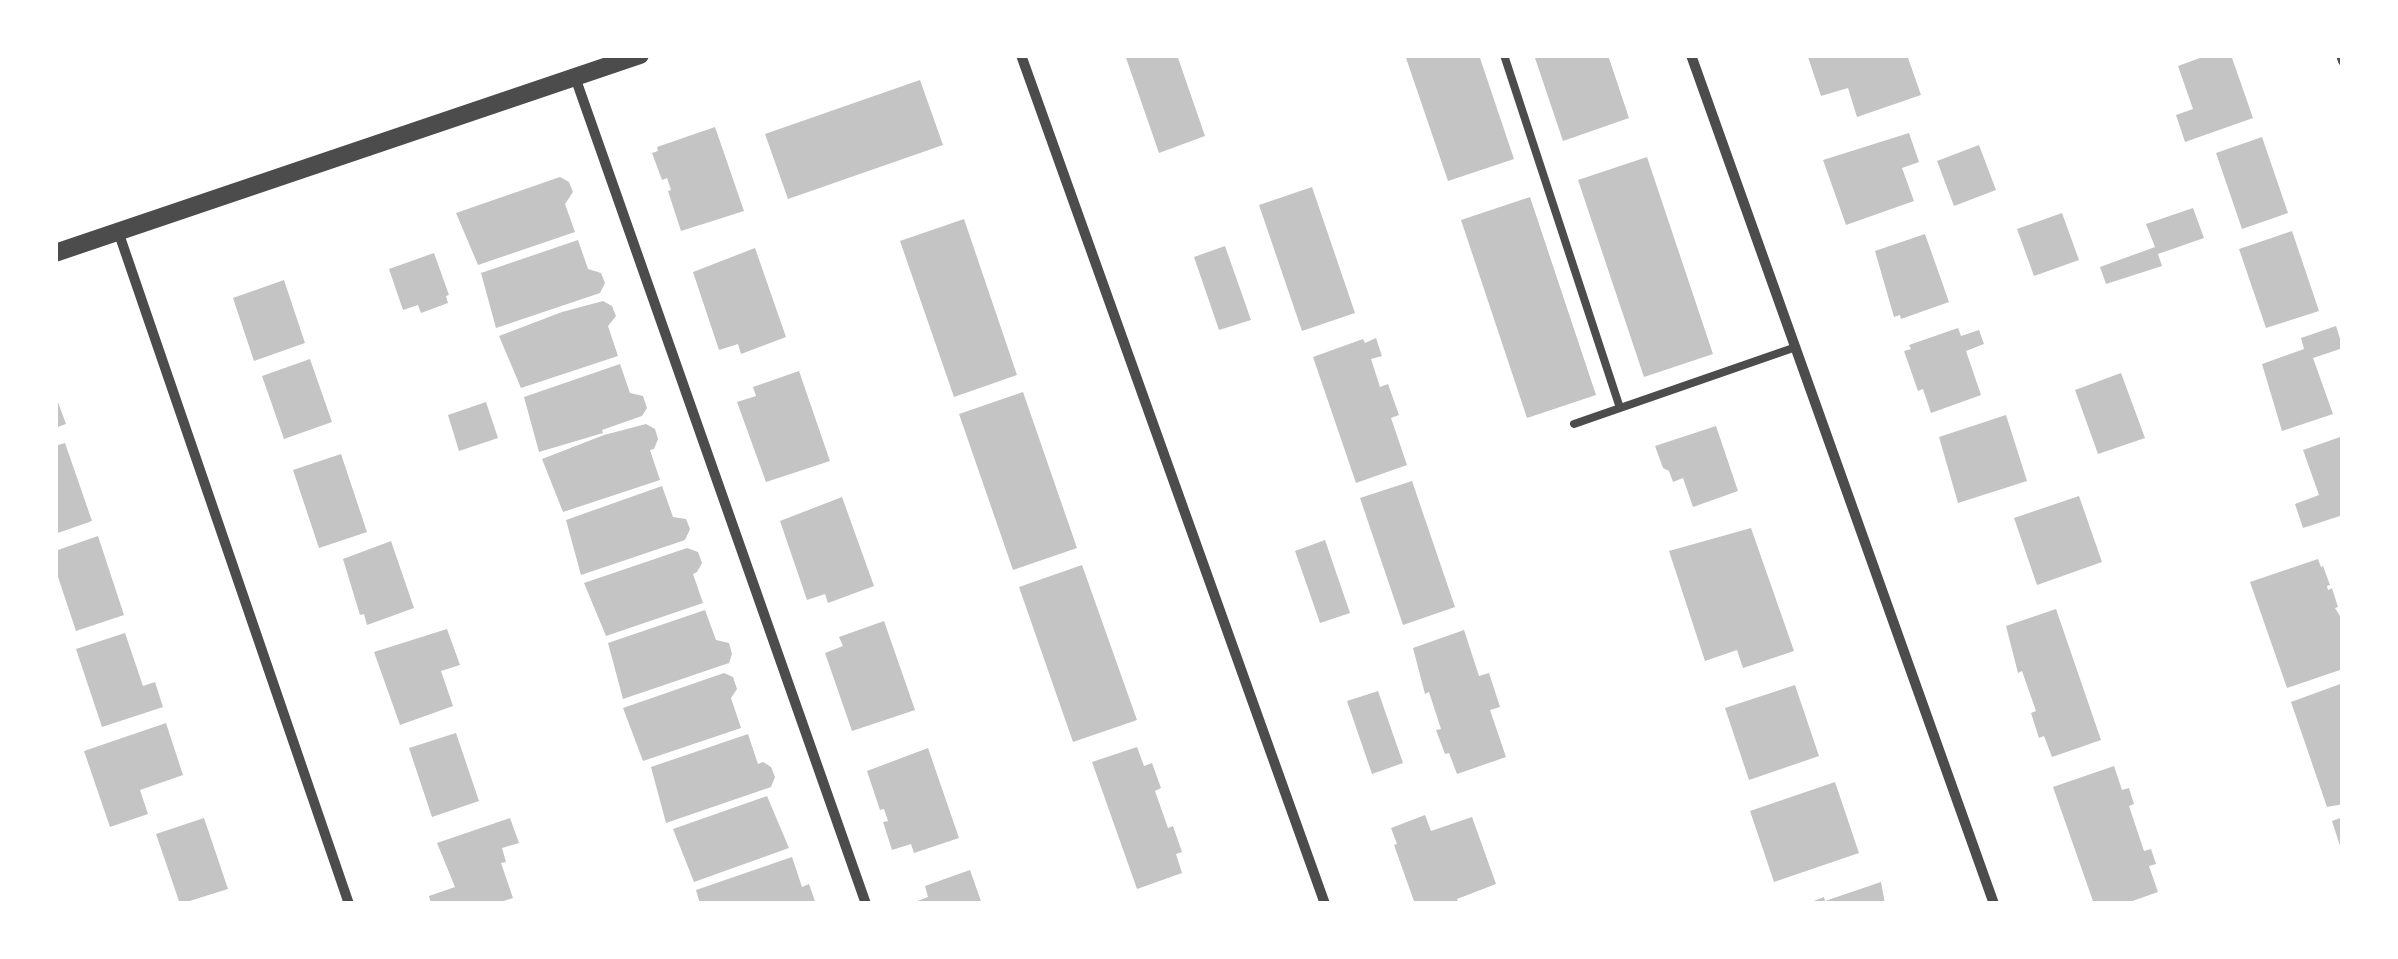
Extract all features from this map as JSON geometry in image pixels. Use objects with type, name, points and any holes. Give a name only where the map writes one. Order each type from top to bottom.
[{"type":"street","points":[[55,254],[640,55]]},
{"type":"street","points":[[1021,55],[1326,904]]},
{"type":"street","points":[[1692,55],[1994,904]]},
{"type":"street","points":[[575,77],[866,904]]},
{"type":"street","points":[[118,231],[349,904]]},
{"type":"lane","points":[[1504,55],[1620,408]]},
{"type":"lane","points":[[1574,424],[1796,347]]},
{"type":"building","points":[[1125,55],[1177,55],[1205,136],[1159,153]]},
{"type":"building","points":[[1405,55],[1479,55],[1514,159],[1448,181]]},
{"type":"building","points":[[1534,55],[1608,55],[1629,118],[1563,141]]},
{"type":"building","points":[[1907,55],[1921,95],[1857,117],[1848,88],[1821,96],[1808,57]]},
{"type":"building","points":[[2208,55],[2231,55],[2253,118],[2185,142],[2176,115],[2193,109],[2178,66]]},
{"type":"building","points":[[920,80],[943,145],[788,199],[765,134]]},
{"type":"building","points":[[715,127],[744,211],[681,231],[667,178],[662,180],[652,153],[658,151],[657,147]]},
{"type":"building","points":[[1909,133],[1919,162],[1902,168],[1914,201],[1846,225],[1823,160]]},
{"type":"building","points":[[2262,137],[2288,213],[2242,229],[2216,153]]},
{"type":"building","points":[[1979,145],[1996,190],[1954,206],[1937,161]]},
{"type":"building","points":[[1647,157],[1713,354],[1644,377],[1578,180]]},
{"type":"building","points":[[560,177],[569,182],[573,192],[565,204],[575,232],[478,265],[456,213]]},
{"type":"building","points":[[1312,187],[1355,313],[1302,331],[1259,205]]},
{"type":"building","points":[[1530,197],[1596,395],[1527,418],[1461,220]]},
{"type":"building","points":[[2193,208],[2204,238],[2158,254],[2162,266],[2106,284],[2100,267],[2155,247],[2146,224]]},
{"type":"building","points":[[2062,213],[2079,260],[2034,276],[2017,229]]},
{"type":"building","points":[[964,219],[1017,375],[954,397],[900,241]]},
{"type":"building","points":[[2292,231],[2319,311],[2266,328],[2239,249]]},
{"type":"building","points":[[1925,234],[1949,302],[1901,319],[1900,315],[1894,317],[1875,251]]},
{"type":"building","points":[[578,240],[588,269],[601,273],[605,283],[600,293],[496,328],[481,273]]},
{"type":"building","points":[[1225,246],[1251,320],[1219,330],[1194,257]]},
{"type":"building","points":[[755,248],[786,337],[741,354],[738,344],[719,350],[693,272]]},
{"type":"building","points":[[434,253],[449,295],[448,303],[421,313],[418,305],[403,310],[389,269]]},
{"type":"building","points":[[284,280],[305,343],[254,361],[233,298]]},
{"type":"building","points":[[603,301],[612,306],[616,316],[608,326],[618,356],[521,388],[499,336]]},
{"type":"building","points":[[2336,326],[2343,348],[2313,358],[2333,414],[2282,431],[2262,364],[2304,349],[2301,338]]},
{"type":"building","points":[[1958,328],[1961,336],[1979,330],[1984,344],[1966,351],[1981,395],[1931,413],[1923,389],[1918,391],[1904,351],[1911,349],[1909,345]]},
{"type":"building","points":[[1376,338],[1382,356],[1371,359],[1380,387],[1388,384],[1399,415],[1391,418],[1407,465],[1356,483],[1313,357]]},
{"type":"building","points":[[310,359],[332,422],[284,439],[262,376]]},
{"type":"building","points":[[620,364],[630,393],[643,396],[647,408],[642,416],[602,430],[603,433],[539,452],[524,397]]},
{"type":"building","points":[[799,371],[830,461],[766,482],[737,402],[756,396],[753,387]]},
{"type":"building","points":[[2121,373],[2145,438],[2098,454],[2075,390]]},
{"type":"building","points":[[1023,392],[1077,548],[1013,570],[959,414]]},
{"type":"building","points":[[55,394],[66,424],[55,428]]},
{"type":"building","points":[[486,402],[498,438],[459,451],[448,415]]},
{"type":"building","points":[[2006,415],[2027,481],[1958,503],[1939,437]]},
{"type":"building","points":[[646,424],[655,429],[658,439],[650,450],[660,480],[563,512],[542,459]]},
{"type":"building","points":[[1716,426],[1738,491],[1693,507],[1683,478],[1673,482],[1655,446]]},
{"type":"building","points":[[2343,436],[2343,515],[2303,528],[2295,504],[2319,495],[2303,450]]},
{"type":"building","points":[[65,443],[92,521],[55,534],[55,446]]},
{"type":"building","points":[[341,454],[367,532],[319,548],[293,470]]},
{"type":"building","points":[[1412,481],[1455,607],[1403,625],[1360,498]]},
{"type":"building","points":[[662,486],[673,517],[686,519],[690,529],[685,540],[581,575],[566,520]]},
{"type":"building","points":[[2079,496],[2102,562],[2037,585],[2014,518]]},
{"type":"building","points":[[842,497],[874,586],[828,603],[825,594],[807,600],[780,521]]},
{"type":"building","points":[[1751,528],[1794,651],[1743,668],[1737,650],[1705,661],[1669,551]]},
{"type":"building","points":[[98,536],[124,615],[76,631],[55,568],[55,551]]},
{"type":"building","points":[[1325,540],[1350,613],[1320,623],[1295,551]]},
{"type":"building","points":[[391,541],[414,608],[367,625],[364,614],[360,615],[343,559]]},
{"type":"building","points":[[687,548],[698,552],[702,563],[693,574],[703,603],[606,636],[584,583]]},
{"type":"building","points":[[2318,559],[2343,621],[2343,669],[2287,688],[2250,582]]},
{"type":"building","points":[[1082,565],[1137,720],[1073,742],[1019,587]]},
{"type":"building","points":[[2056,609],[2101,740],[2052,757],[2044,736],[2039,738],[2031,713],[2036,711],[2022,671],[2018,673],[2006,626]]},
{"type":"building","points":[[705,610],[716,640],[729,643],[729,663],[623,699],[608,643]]},
{"type":"building","points":[[884,621],[915,710],[852,731],[825,653],[843,646],[839,637]]},
{"type":"building","points":[[447,629],[460,665],[441,671],[453,706],[400,725],[374,652]]},
{"type":"building","points":[[1464,630],[1479,676],[1489,673],[1500,707],[1490,710],[1506,757],[1457,774],[1436,730],[1441,729],[1429,692],[1425,694],[1413,648]]},
{"type":"building","points":[[125,633],[143,686],[155,682],[163,707],[102,727],[76,649]]},
{"type":"building","points":[[724,673],[733,677],[737,689],[731,698],[741,728],[643,761],[623,708]]},
{"type":"building","points":[[2343,683],[2343,804],[2327,807],[2291,702]]},
{"type":"building","points":[[1795,685],[1819,756],[1749,780],[1725,708]]},
{"type":"building","points":[[1378,691],[1403,763],[1372,774],[1347,701]]},
{"type":"building","points":[[166,723],[183,775],[140,790],[148,814],[110,827],[84,751]]},
{"type":"building","points":[[456,733],[479,801],[432,817],[409,748]]},
{"type":"building","points":[[748,734],[758,764],[763,762],[771,767],[775,777],[771,787],[666,823],[651,767]]},
{"type":"building","points":[[1137,747],[1144,766],[1152,763],[1161,788],[1155,791],[1168,828],[1173,826],[1182,852],[1176,854],[1182,873],[1137,889],[1092,762]]},
{"type":"building","points":[[928,748],[959,838],[914,853],[911,844],[892,850],[883,822],[888,821],[884,809],[880,810],[867,771]]},
{"type":"building","points":[[2114,766],[2122,790],[2129,788],[2134,804],[2129,806],[2144,851],[2151,849],[2156,864],[2149,866],[2158,892],[2124,904],[2094,904],[2053,787]]},
{"type":"building","points":[[1835,782],[1859,853],[1774,882],[1750,811]]},
{"type":"building","points":[[767,796],[789,848],[694,882],[673,829]]},
{"type":"building","points":[[1425,815],[1431,831],[1472,817],[1496,884],[1457,899],[1459,904],[1415,904],[1391,828]]},
{"type":"building","points":[[2343,817],[2343,852],[2342,852],[2332,821]]},
{"type":"building","points":[[204,818],[228,889],[180,904],[156,834]]},
{"type":"building","points":[[510,818],[519,843],[502,848],[506,862],[501,863],[513,898],[494,904],[431,904],[429,896],[455,887],[437,843]]},
{"type":"building","points":[[792,857],[802,887],[809,884],[816,904],[700,904],[696,890]]},
{"type":"building","points":[[970,870],[982,904],[909,904],[928,897],[925,886]]},
{"type":"building","points":[[1881,882],[1885,904],[1806,904],[1824,897],[1825,901]]}]
